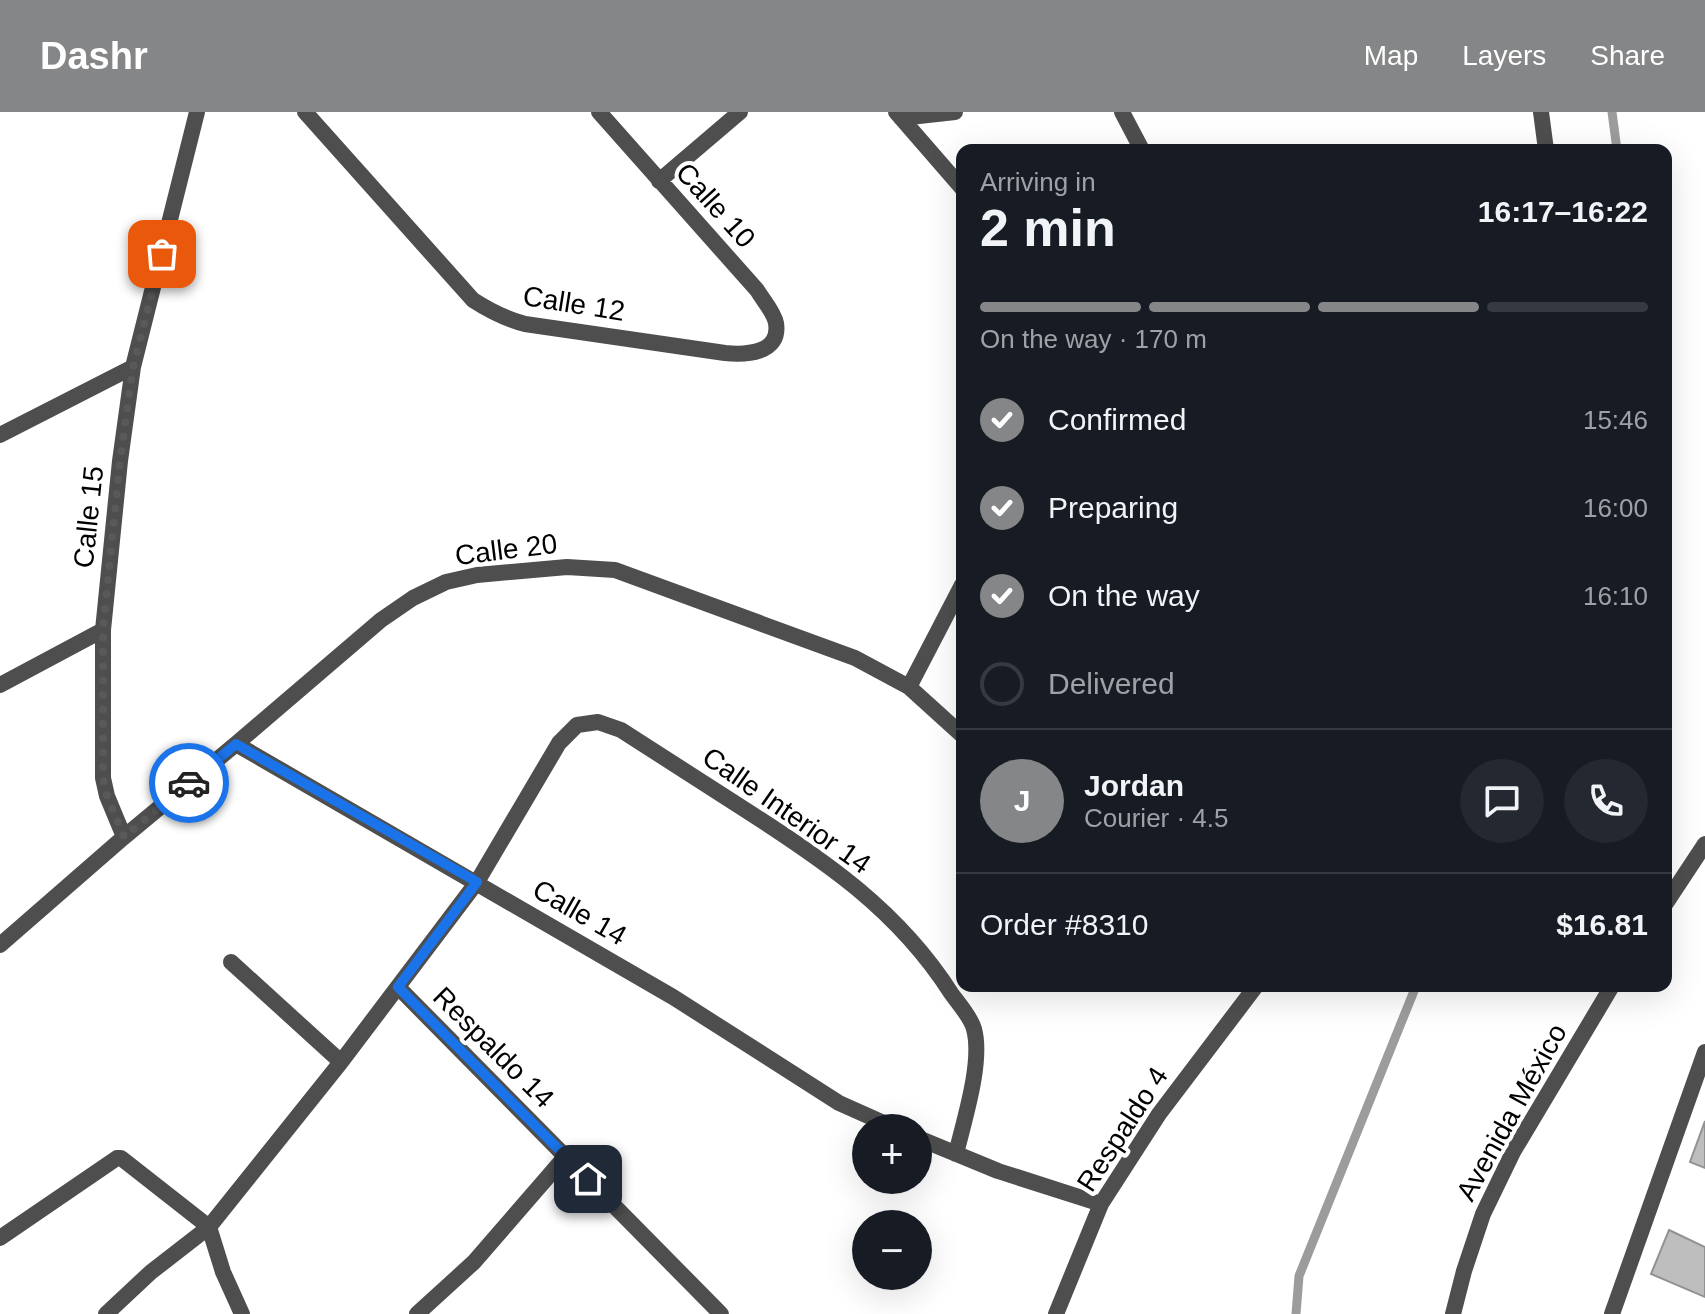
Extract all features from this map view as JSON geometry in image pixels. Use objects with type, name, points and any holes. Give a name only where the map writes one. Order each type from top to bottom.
[{"type":"street","name":"Calle 15","points":[[124,837],[103,778],[103,630],[120,461],[133,367],[197,112]]},
{"type":"street","name":"Calle 12","points":[[305,112],[473,300],[490,311],[525,324],[725,353],[754,353],[774,340]]},
{"type":"street","name":"Calle 10","points":[[599,112],[757,290],[776,324],[774,340]]},
{"type":"street","points":[[659,181],[740,112]]},
{"type":"street","points":[[898,115],[955,112]]},
{"type":"street","points":[[1122,112],[1139,144]]},
{"type":"street","points":[[1541,112],[1545,144]]},
{"type":"street","points":[[898,115],[956,181]]},
{"type":"street","points":[[0,435],[133,367]]},
{"type":"street","name":"Calle 20","points":[[0,945],[381,620],[413,598],[446,582],[477,575],[567,567],[615,570],[855,658],[909,687],[956,730]]},
{"type":"street","points":[[909,687],[956,597]]},
{"type":"street","points":[[0,685],[103,630]]},
{"type":"street","name":"Calle Interior 14","points":[[477,882],[559,743],[577,725],[598,722],[621,730],[831,867],[890,916],[935,967],[974,1027],[976,1063],[956,1154]]},
{"type":"street","name":"Calle 14","points":[[236,744],[673,997],[839,1103],[864,1114]]},
{"type":"street","points":[[1672,894],[1705,844]]},
{"type":"street","points":[[106,1314],[151,1272],[209,1227],[341,1062],[477,882]]},
{"type":"street","points":[[231,962],[341,1062]]},
{"type":"street","name":"Respaldo 14","points":[[398,987],[721,1314]]},
{"type":"street","name":"Respaldo 4","points":[[1056,1314],[1101,1204],[1159,1114],[1247,992]]},
{"type":"street","name":"Avenida México","points":[[1453,1314],[1483,1214],[1507,1164],[1608,992]]},
{"type":"street","points":[[1612,1314],[1705,1052]]},
{"type":"street","points":[[932,1144],[998,1171],[1101,1204]]},
{"type":"street","points":[[417,1314],[474,1262],[565,1157]]},
{"type":"street","points":[[0,1238],[117,1158],[124,1160],[209,1227],[223,1272],[242,1314]]},
{"type":"building","points":[[1705,1121],[1705,1168],[1690,1162]]},
{"type":"building","points":[[1669,1230],[1705,1247],[1705,1297],[1651,1274]]},
{"type":"waterway","points":[[1612,112],[1616,144]]},
{"type":"waterway","points":[[1296,1314],[1299,1276],[1414,992]]},
{"type":"way so far","points":[[162,254],[133,367],[120,461],[103,630],[103,778],[124,837],[189,783]]},
{"type":"route","points":[[189,783],[236,744],[477,882],[398,987],[588,1179]]}]
